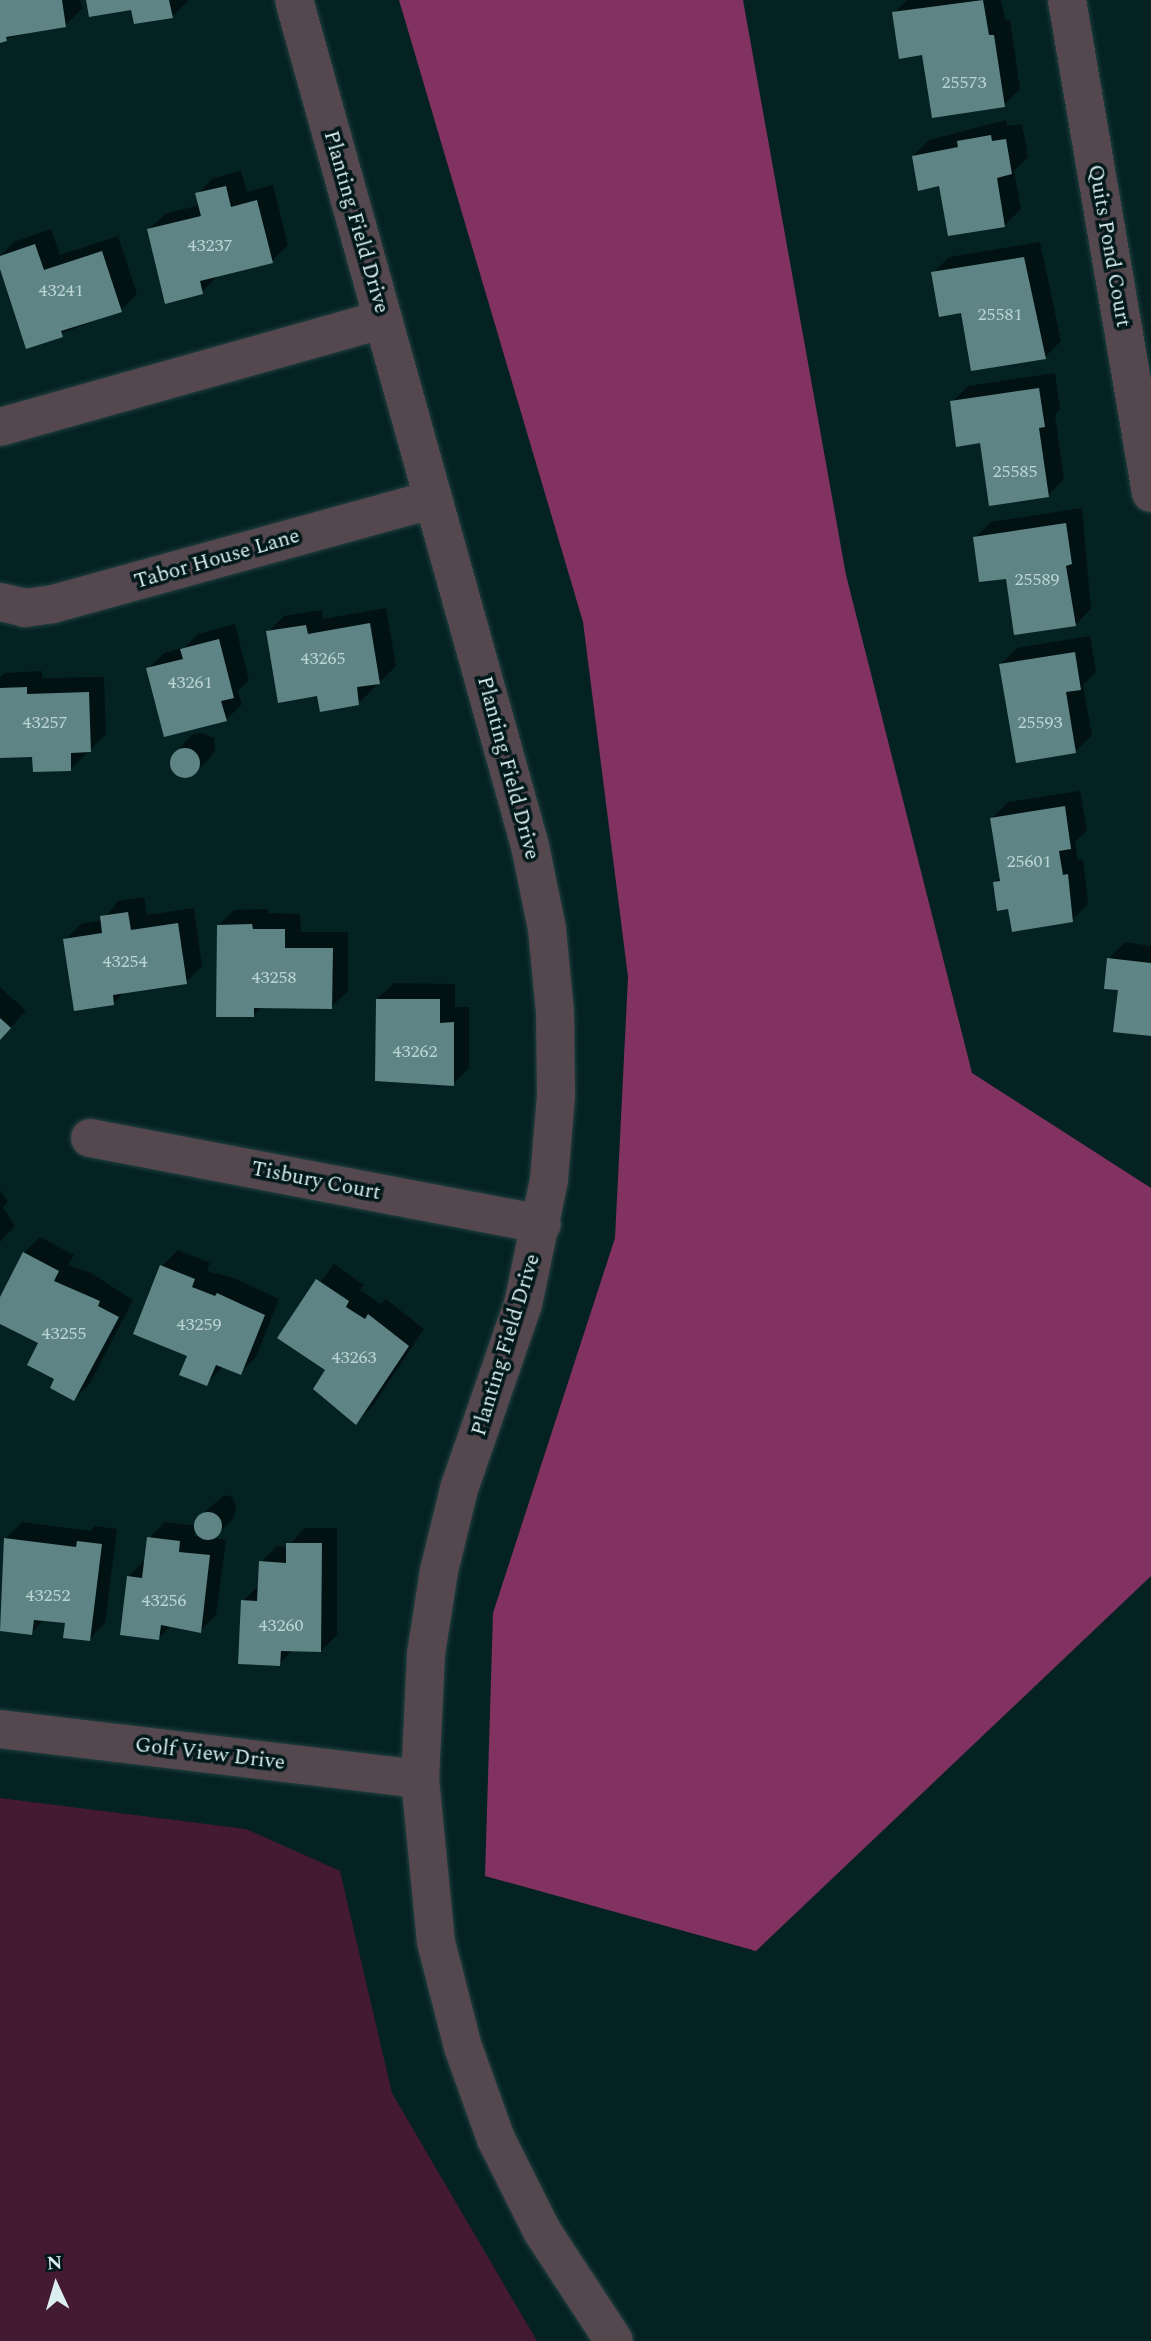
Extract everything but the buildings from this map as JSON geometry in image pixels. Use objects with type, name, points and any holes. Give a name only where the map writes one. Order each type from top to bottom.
[{"type":"street","name":"Planting Field Drive","points":[[294,0],[530,846],[547,929],[555,1012],[556,1097],[542,1224],[523,1304],[459,1489],[439,1571],[426,1654],[420,1779],[436,1942],[463,2047],[496,2139],[542,2231],[614,2341]]},
{"type":"street","name":"Quits Pond Court","points":[[1067,0],[1151,493]]},
{"type":"street","points":[[0,426],[383,319]]},
{"type":"street","name":"Tabor House Lane","points":[[0,602],[25,608],[53,604],[433,499]]},
{"type":"street","name":"Tisbury Court","points":[[90,1138],[542,1224]]},
{"type":"street","name":"Golf View Drive","points":[[0,1728],[420,1779]]},
{"type":"shaded area","points":[[399,0],[743,0],[846,575],[972,1073],[1151,1188],[1151,1576],[756,1951],[485,1876],[493,1613],[615,1238],[628,977],[583,622]]},
{"type":"shaded area","points":[[0,1798],[246,1829],[340,1871],[392,2093],[537,2341],[0,2341]]}]
